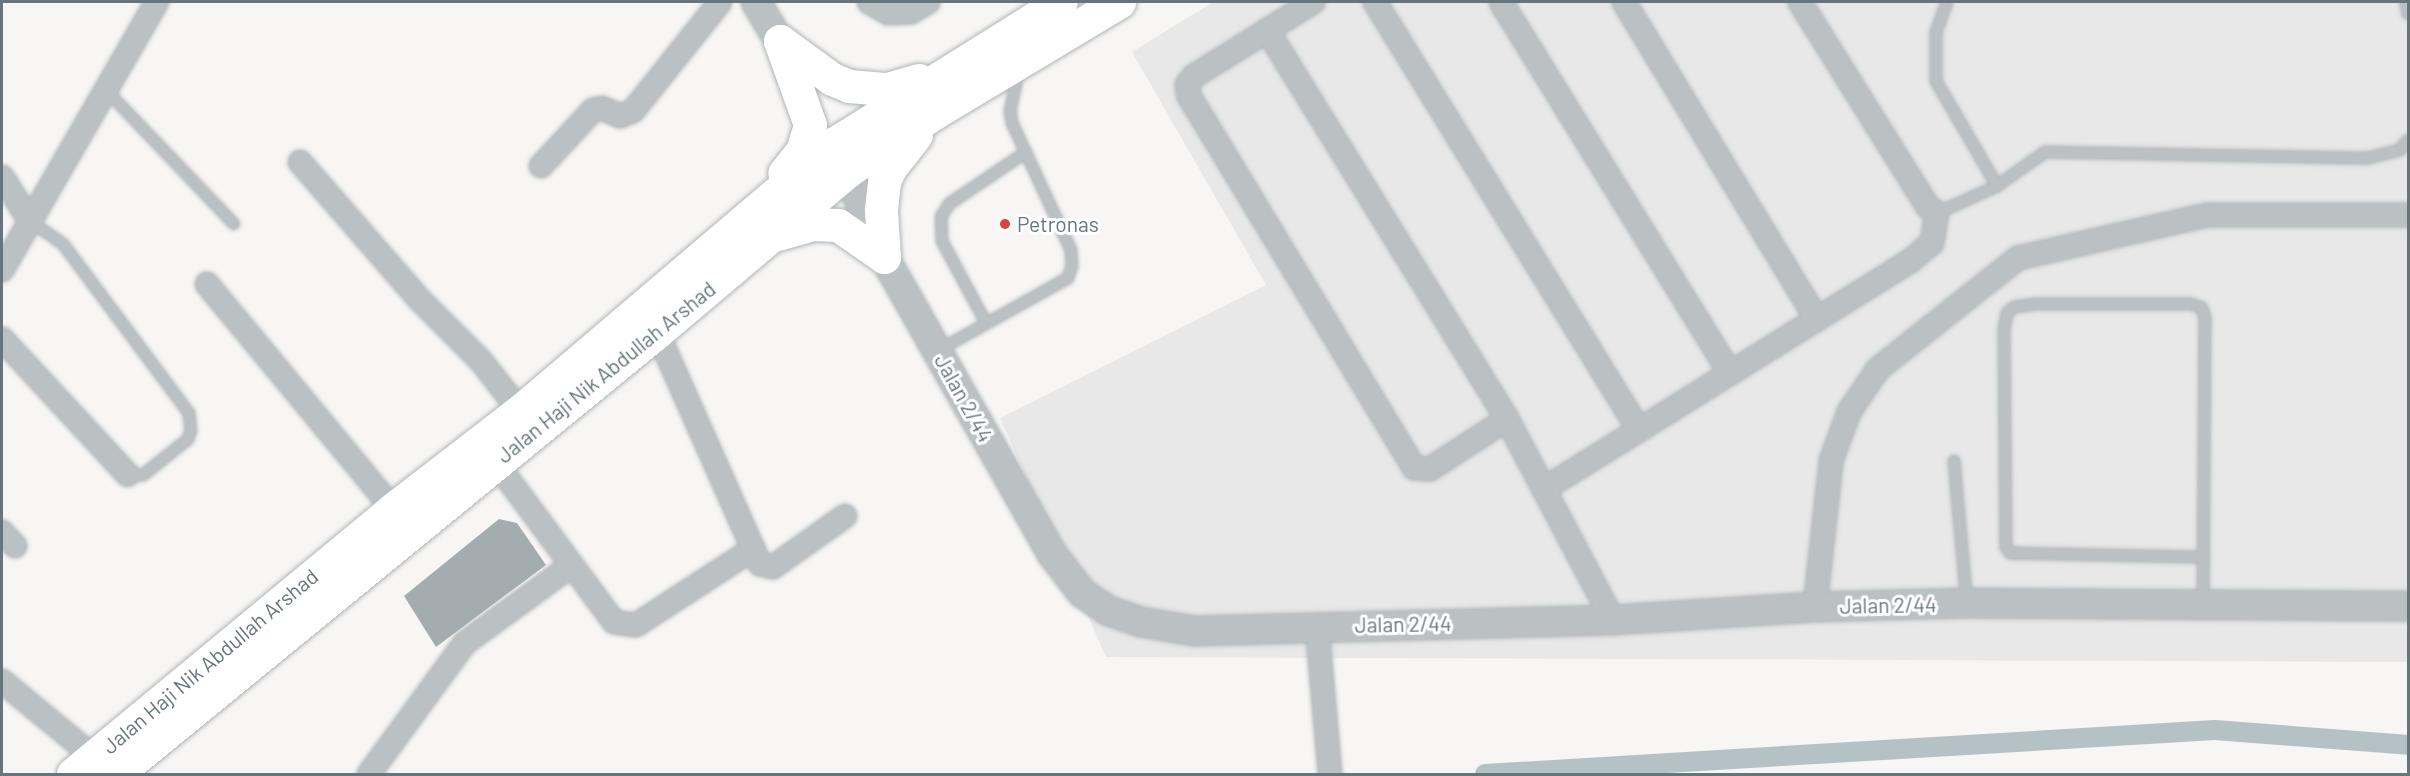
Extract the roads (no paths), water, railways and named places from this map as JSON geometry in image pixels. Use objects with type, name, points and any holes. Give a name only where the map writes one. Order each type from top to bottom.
[{"type":"main road","name":"Jalan Haji Nik Abdullah Arshad","points":[[104,771],[393,509],[759,226],[840,158],[952,70],[1061,2]]},
{"type":"main road","name":"Jalan Haji Nik Abdullah Arshad","points":[[840,158],[934,113],[1020,64],[1119,2]]},
{"type":"main road","points":[[780,41],[832,79],[866,90],[887,89],[952,70]]},
{"type":"main road","points":[[759,226],[808,138],[808,113],[780,41]]},
{"type":"main road","points":[[884,257],[880,210],[884,182],[890,168],[934,113]]},
{"type":"main road","points":[[759,226],[838,225],[884,257]]},
{"type":"main road","name":"Jalan Haji Nik Abdullah Arshad","points":[[104,771],[496,463],[657,332],[759,226]]},
{"type":"street","points":[[2,270],[157,2]]},
{"type":"street","points":[[541,166],[593,110],[603,108],[620,116],[633,111],[720,2]]},
{"type":"street","name":"Jalan 2/44","points":[[756,2],[780,41],[840,158],[884,257],[1052,554],[1082,592],[1109,611],[1166,628],[1195,632],[1317,625],[1613,620],[1815,607],[1967,603],[2409,606]]},
{"type":"street","points":[[869,2],[888,12],[910,12],[928,2]]},
{"type":"street","points":[[1313,2],[1194,76],[1187,90],[1411,464],[1419,471],[1430,469],[1507,419]]},
{"type":"street","points":[[1375,2],[1639,430]]},
{"type":"street","points":[[1501,2],[1730,373]]},
{"type":"street","points":[[1624,2],[1817,319]]},
{"type":"street","points":[[1544,489],[1926,249],[1933,239],[1937,213],[1928,207],[1800,2]]},
{"type":"street","points":[[1267,30],[1507,419],[1613,620]]},
{"type":"street","points":[[300,162],[421,301],[481,361],[520,411]]},
{"type":"street","points":[[2,177],[30,222]]},
{"type":"street","points":[[1815,607],[1831,461],[1849,412],[1878,369],[2018,258],[2208,214],[2409,215]]},
{"type":"street","points":[[207,284],[393,509]]},
{"type":"street","points":[[657,332],[760,564],[773,567],[845,516]]},
{"type":"street","points":[[2,339],[128,475]]},
{"type":"street","points":[[496,463],[614,622],[636,625],[753,549]]},
{"type":"street","points":[[369,774],[465,643],[572,565]]},
{"type":"street","points":[[1317,625],[1330,774]]},
{"type":"street","points":[[2,681],[104,771]]},
{"type":"lane","points":[[1947,2],[1936,32],[1936,81],[1997,186]]},
{"type":"lane","points":[[2406,2],[2409,14]]},
{"type":"lane","points":[[937,351],[1068,278],[1072,266],[1071,250],[1026,152],[1010,111],[1020,64]]},
{"type":"lane","points":[[106,90],[234,224]]},
{"type":"lane","points":[[1937,213],[1997,186],[2045,152],[2368,158],[2400,150],[2409,140]]},
{"type":"lane","points":[[986,323],[942,242],[941,217],[949,204],[1026,152]]},
{"type":"lane","points":[[30,222],[63,244],[189,413],[192,431],[188,439],[143,475],[128,475]]},
{"type":"lane","points":[[2203,557],[2021,555],[2007,550],[2004,330],[2007,313],[2014,307],[2036,304],[2192,304],[2202,308],[2205,318],[2203,603]]},
{"type":"lane","points":[[1954,461],[1967,603]]},
{"type":"waterway","points":[[1485,774],[2215,730],[2408,745]]},
{"type":"place","name":"Petronas","points":[[1005,224]]}]
